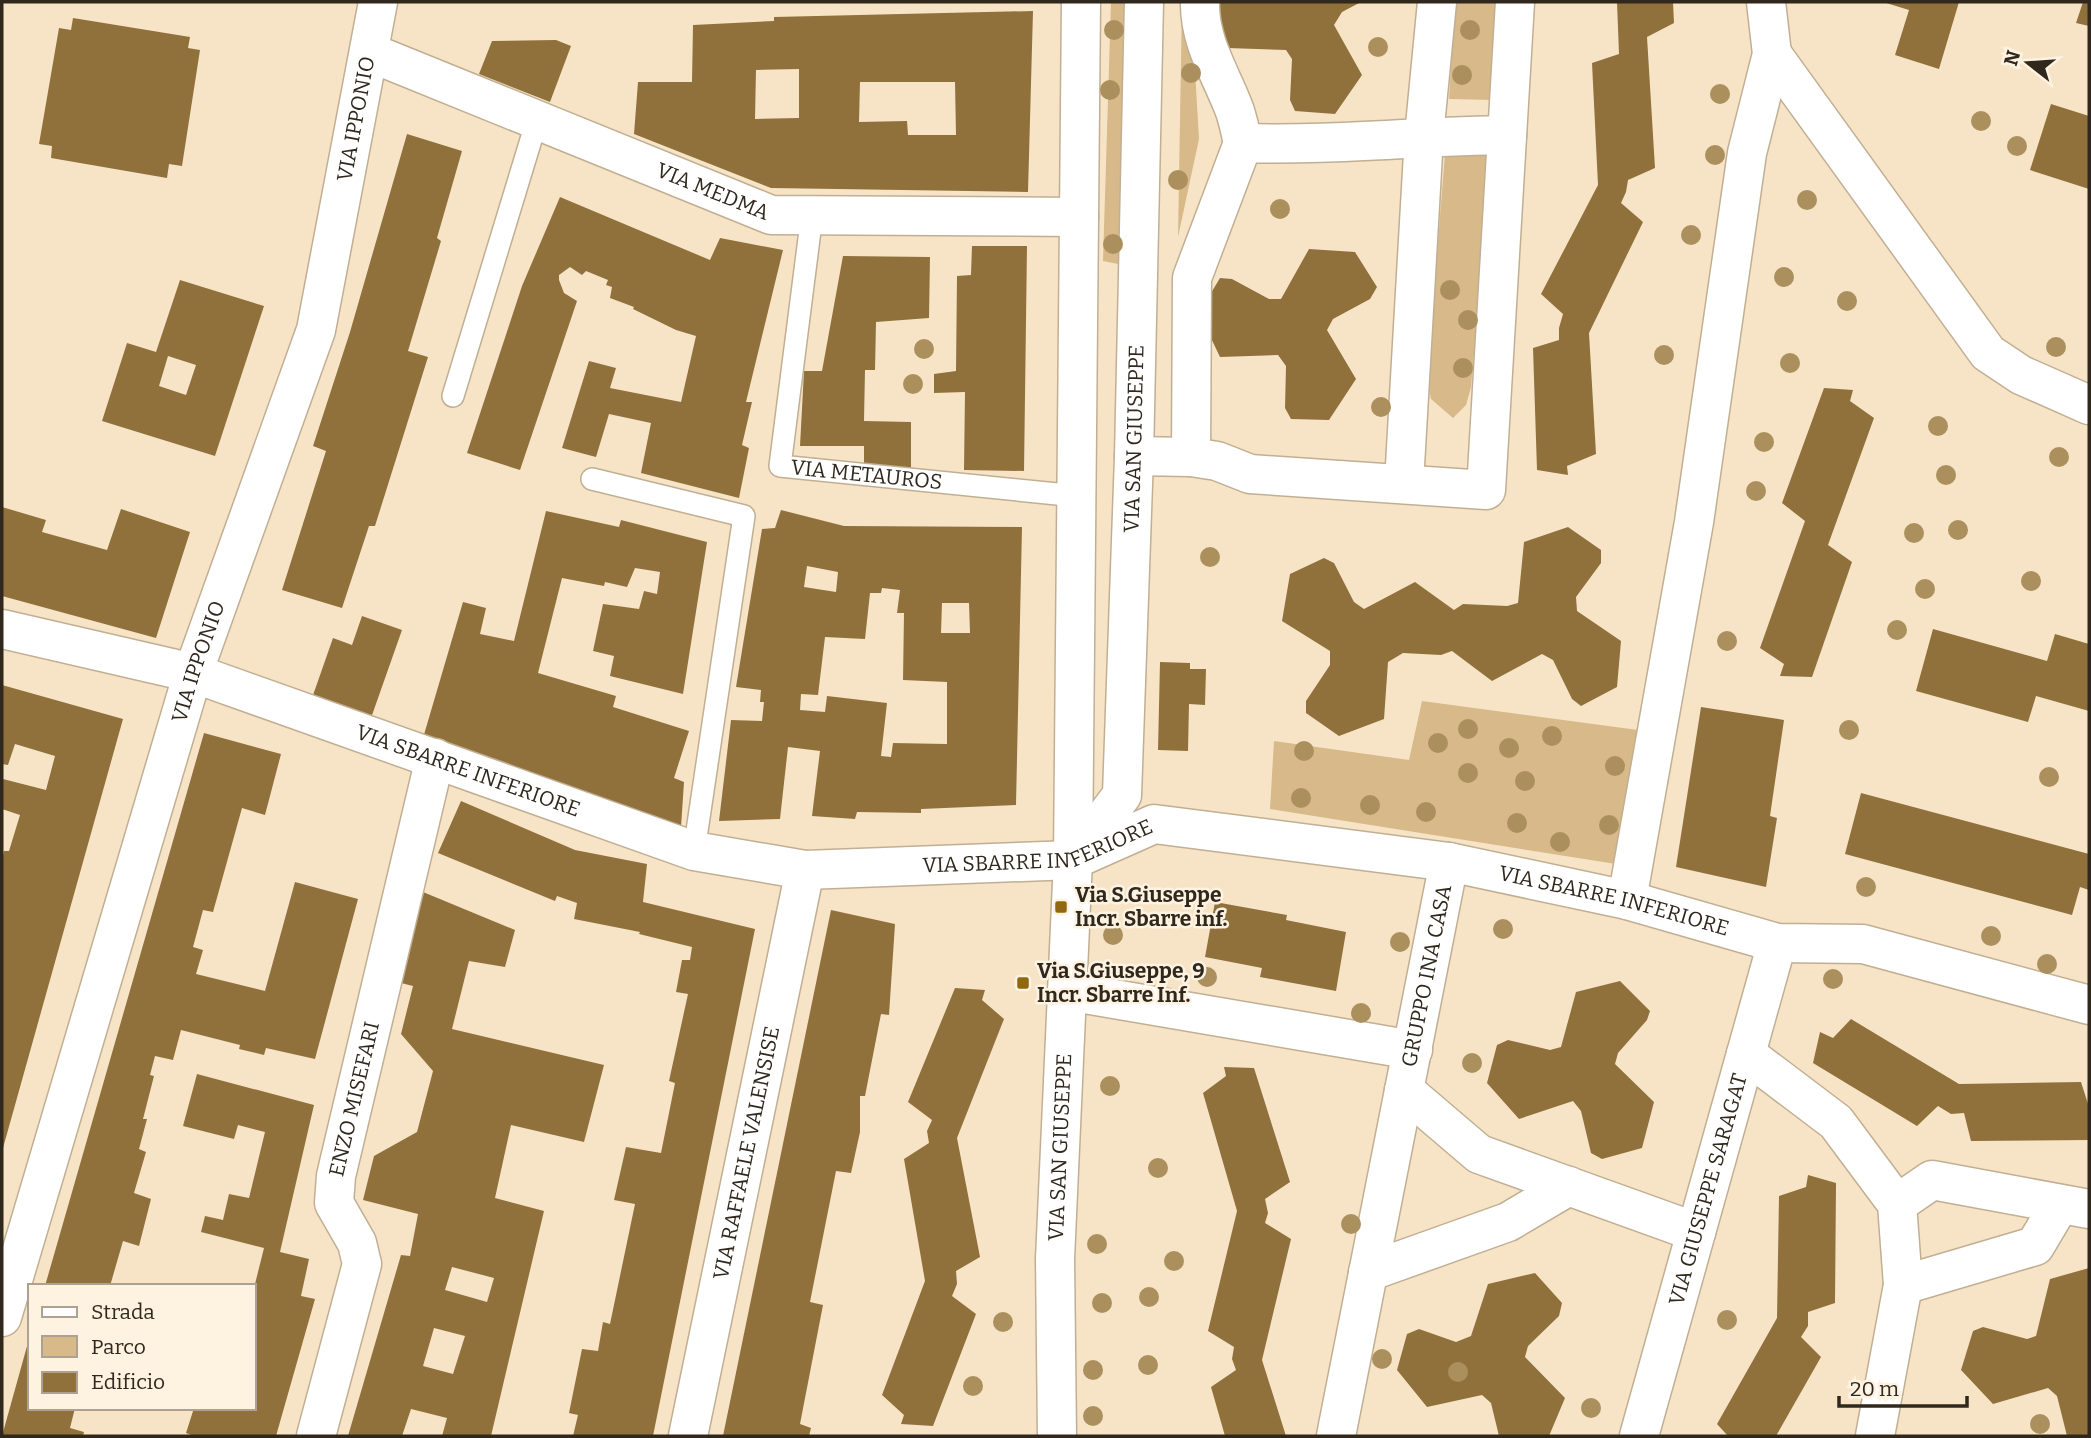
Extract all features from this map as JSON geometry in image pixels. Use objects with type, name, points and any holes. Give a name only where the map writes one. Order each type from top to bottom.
[{"type":"street","name":"VIA IPPONIO","points":[[2,1317],[193,673],[316,330],[378,2]]},
{"type":"street","name":"VIA SAN GIUSEPPE","points":[[1057,1436],[1055,1259],[1073,860],[1081,2]]},
{"type":"street","name":"VIA SAN GIUSEPPE","points":[[1073,860],[1122,795],[1134,456],[1144,2]]},
{"type":"street","points":[[1191,457],[1192,278],[1243,143],[1234,108],[1208,51],[1200,16],[1200,2]]},
{"type":"street","points":[[1404,483],[1424,136],[1437,2]]},
{"type":"street","points":[[1134,456],[1191,457],[1217,461],[1250,474],[1486,490],[1515,2]]},
{"type":"street","points":[[1627,900],[1694,522],[1747,153],[1772,54],[1766,2]]},
{"type":"street","name":"VIA MEDMA","points":[[369,52],[771,215],[1079,217]]},
{"type":"street","points":[[1772,54],[1988,354],[2021,375],[2089,405]]},
{"type":"street","points":[[1243,143],[1332,143],[1424,136],[1507,135]]},
{"type":"street","name":"VIA SBARRE INFERIORE","points":[[2,629],[193,673],[694,852],[804,870],[1073,860],[1154,824],[1450,862],[1627,900],[1777,943],[1863,944],[2089,1006]]},
{"type":"street","name":"ENZO MISEFARI","points":[[316,1436],[362,1264],[357,1244],[334,1203],[335,1176],[435,758]]},
{"type":"street","name":"GRUPPO INA CASA","points":[[1336,1436],[1450,862]]},
{"type":"street","name":"VIA RAFFAELE VALENSISE","points":[[688,1436],[804,870]]},
{"type":"street","name":"VIA GIUSEPPE SARAGAT","points":[[1639,1436],[1777,943]]},
{"type":"street","points":[[1067,991],[1413,1050]]},
{"type":"street","points":[[1746,1054],[1836,1122],[1897,1203],[1903,1285],[1875,1436]]},
{"type":"street","name":"GRUPPO INA CASA","points":[[1404,1090],[1479,1154],[1696,1231]]},
{"type":"street","points":[[1897,1203],[1932,1180],[2075,1207]]},
{"type":"street","points":[[1368,1272],[1508,1222],[1569,1186]]},
{"type":"street","points":[[1903,1285],[2035,1246],[2075,1207]]},
{"type":"lane","points":[[453,396],[537,120]]},
{"type":"lane","name":"VIA METAUROS","points":[[811,215],[780,466],[1077,496]]},
{"type":"lane","points":[[592,479],[744,516],[694,852]]},
{"type":"green space","points":[[1111,2],[1126,2],[1118,264],[1103,261]]},
{"type":"green space","points":[[1182,2],[1191,2],[1199,139],[1178,237]]},
{"type":"green space","points":[[1455,2],[1503,2],[1495,100],[1449,99]]},
{"type":"green space","points":[[1445,154],[1491,156],[1471,387],[1466,405],[1453,418],[1431,399],[1427,379]]},
{"type":"green space","points":[[1422,701],[1638,730],[1616,864],[1270,809],[1274,741],[1409,760]]},
{"type":"building","points":[[1209,2],[1361,2],[1342,12],[1334,25],[1362,75],[1335,114],[1295,111],[1290,100],[1292,59],[1286,50],[1227,48]]},
{"type":"building","points":[[1617,2],[1673,2],[1674,23],[1647,37],[1655,168],[1628,180],[1621,203],[1643,222],[1589,333],[1596,454],[1567,466],[1568,475],[1537,470],[1533,348],[1559,340],[1563,314],[1541,294],[1598,185],[1592,63],[1619,54]]},
{"type":"building","points":[[1883,2],[1959,2],[1939,69],[1895,55],[1909,10]]},
{"type":"building","points":[[2083,2],[2089,2],[2089,26],[2076,23]]},
{"type":"building","points":[[1033,11],[1028,192],[771,188],[634,134],[638,82],[692,82],[693,25],[774,21],[774,17]],"holes":[[[799,69],[799,118],[755,119],[756,70]],[[860,82],[955,82],[956,135],[908,135],[907,121],[859,122]]]},
{"type":"building","points":[[73,18],[190,37],[188,48],[200,50],[182,166],[169,164],[167,178],[51,158],[52,146],[39,144],[59,28],[71,30]]},
{"type":"building","points":[[556,40],[571,46],[550,102],[479,74],[492,41]]},
{"type":"building","points":[[2051,104],[2089,116],[2089,189],[2030,170]]},
{"type":"building","points":[[407,134],[462,151],[437,238],[441,241],[408,351],[428,357],[375,526],[369,526],[342,608],[282,590],[326,451],[313,446],[350,332]]},
{"type":"building","points":[[560,197],[710,260],[720,238],[783,250],[746,402],[752,402],[742,445],[749,448],[739,498],[641,473],[651,423],[609,414],[596,457],[562,448],[589,361],[616,368],[610,388],[681,402],[696,336],[676,330],[633,309],[634,307],[610,298],[612,287],[606,285],[608,280],[586,271],[582,275],[570,267],[559,275],[559,280],[564,293],[577,301],[520,470],[467,453],[522,286]]},
{"type":"building","points":[[972,246],[1027,246],[1024,471],[964,470],[965,392],[934,393],[934,374],[956,371],[957,276],[971,275]]},
{"type":"building","points":[[1309,249],[1355,252],[1377,287],[1370,299],[1333,319],[1327,330],[1356,379],[1329,420],[1291,419],[1285,408],[1286,366],[1278,355],[1220,357],[1199,313],[1220,278],[1232,279],[1269,299],[1281,299]]},
{"type":"building","points":[[843,256],[930,257],[929,318],[876,322],[875,370],[865,370],[864,421],[911,422],[911,473],[864,473],[864,446],[800,446],[804,371],[822,371]]},
{"type":"building","points":[[180,280],[264,306],[215,456],[102,421],[127,343],[156,352]],"holes":[[[168,356],[196,365],[186,395],[159,386]]]},
{"type":"building","points":[[1824,388],[1853,390],[1850,401],[1874,418],[1828,545],[1852,562],[1812,677],[1780,676],[1784,664],[1760,648],[1805,521],[1782,503]]},
{"type":"building","points":[[2,507],[46,520],[42,532],[107,550],[121,509],[190,532],[156,638],[2,596]]},
{"type":"building","points":[[781,510],[844,526],[1022,527],[1016,805],[921,809],[921,813],[857,812],[855,819],[812,816],[820,751],[788,747],[780,819],[719,821],[731,720],[762,721],[764,702],[760,702],[761,690],[736,687],[762,529],[775,528]],"holes":[[[807,566],[838,572],[836,592],[804,587]],[[882,588],[900,590],[897,613],[904,613],[903,680],[947,682],[947,744],[893,743],[891,757],[881,756],[887,703],[827,696],[825,712],[800,710],[801,694],[818,695],[825,637],[865,639],[870,593],[881,593]],[[942,603],[969,603],[970,633],[941,633]]]},
{"type":"building","points":[[546,511],[619,527],[621,520],[707,542],[683,694],[610,676],[614,656],[593,651],[603,604],[639,609],[644,591],[657,594],[660,572],[635,568],[627,587],[605,582],[604,586],[562,578],[538,673],[616,696],[613,707],[689,731],[674,778],[684,782],[681,827],[423,738],[463,602],[486,608],[480,634],[514,641]]},
{"type":"building","points":[[1568,527],[1601,550],[1601,563],[1576,597],[1577,611],[1621,641],[1617,687],[1581,706],[1572,699],[1553,660],[1542,654],[1492,681],[1452,651],[1441,655],[1403,653],[1388,662],[1384,719],[1339,736],[1306,713],[1306,701],[1330,665],[1330,651],[1282,621],[1290,574],[1324,558],[1334,563],[1354,602],[1364,609],[1415,582],[1454,610],[1463,604],[1507,606],[1518,603],[1524,542]]},
{"type":"building","points":[[362,616],[402,630],[371,718],[312,698],[333,638],[352,645]]},
{"type":"building","points":[[1933,629],[2047,661],[2055,634],[2089,644],[2089,711],[2036,696],[2028,722],[1916,691]]},
{"type":"building","points":[[1160,662],[1190,663],[1190,669],[1206,669],[1205,705],[1189,704],[1188,751],[1158,750]]},
{"type":"building","points":[[2,685],[123,719],[3,1148],[2,860],[4,851],[9,851],[20,815],[2,809],[2,784],[3,779],[46,790],[55,756],[15,744],[8,765],[2,764]]},
{"type":"building","points":[[1701,707],[1784,720],[1770,816],[1777,818],[1766,887],[1676,867]]},
{"type":"building","points":[[204,733],[281,754],[265,815],[242,808],[213,912],[203,910],[193,947],[203,950],[196,974],[265,991],[295,882],[358,899],[315,1059],[266,1048],[264,1055],[239,1049],[240,1045],[181,1030],[173,1060],[155,1056],[150,1075],[154,1076],[143,1119],[147,1119],[139,1149],[146,1152],[134,1193],[151,1199],[139,1246],[123,1241],[111,1284],[46,1284]]},
{"type":"building","points":[[1861,793],[2089,854],[2089,890],[2080,887],[2072,915],[1845,854]]},
{"type":"building","points":[[461,801],[575,850],[647,864],[643,902],[755,929],[653,1436],[573,1436],[578,1415],[569,1413],[582,1349],[598,1351],[603,1322],[610,1324],[635,1204],[614,1200],[626,1147],[661,1153],[675,1083],[669,1081],[688,994],[676,992],[682,960],[690,960],[692,947],[639,934],[640,932],[574,919],[577,903],[557,896],[555,901],[438,853]]},
{"type":"building","points":[[423,892],[515,930],[505,967],[469,961],[452,1029],[604,1065],[584,1142],[511,1125],[495,1198],[544,1211],[491,1436],[442,1436],[447,1418],[411,1409],[402,1436],[348,1436],[401,1255],[410,1256],[418,1214],[363,1200],[374,1156],[417,1132],[433,1071],[401,1034],[413,986],[401,983]],"holes":[[[452,1267],[494,1278],[487,1302],[445,1290]],[[434,1328],[465,1336],[453,1374],[423,1366]]]},
{"type":"building","points":[[1215,902],[1287,915],[1286,920],[1346,932],[1336,991],[1260,977],[1262,968],[1205,957]]},
{"type":"building","points":[[831,910],[895,924],[889,1015],[881,1014],[865,1096],[860,1096],[860,1132],[851,1173],[836,1171],[810,1302],[823,1305],[800,1424],[811,1428],[809,1436],[723,1436]]},
{"type":"building","points":[[1620,981],[1650,1011],[1647,1020],[1618,1053],[1615,1064],[1654,1102],[1642,1148],[1602,1159],[1591,1153],[1581,1111],[1573,1101],[1519,1119],[1487,1083],[1497,1045],[1508,1040],[1550,1050],[1561,1047],[1576,992]]},
{"type":"building","points":[[955,988],[985,990],[982,1000],[1004,1019],[957,1138],[980,1257],[956,1271],[957,1284],[952,1296],[976,1314],[933,1426],[901,1424],[904,1415],[882,1395],[925,1281],[904,1159],[929,1143],[927,1131],[932,1120],[908,1102]]},
{"type":"building","points":[[1851,1019],[1959,1084],[2081,1082],[2089,1107],[2089,1140],[1971,1141],[1964,1113],[1951,1114],[1938,1106],[1917,1126],[1813,1063],[1820,1032],[1833,1038]]},
{"type":"building","points":[[1224,1067],[1254,1068],[1290,1182],[1265,1199],[1268,1213],[1265,1223],[1291,1239],[1262,1360],[1286,1436],[1225,1436],[1211,1387],[1236,1370],[1232,1359],[1234,1347],[1208,1331],[1237,1211],[1203,1093],[1226,1076]]},
{"type":"building","points":[[197,1074],[314,1105],[280,1252],[309,1259],[301,1296],[315,1299],[276,1436],[194,1436],[186,1433],[193,1410],[256,1410],[255,1284],[264,1248],[201,1232],[205,1216],[223,1220],[229,1194],[249,1198],[265,1132],[238,1125],[234,1139],[183,1126]]},
{"type":"building","points":[[1808,1175],[1836,1183],[1835,1303],[1808,1312],[1808,1326],[1801,1337],[1821,1357],[1776,1436],[1728,1436],[1717,1424],[1777,1318],[1779,1196],[1806,1187]]},
{"type":"building","points":[[2089,1268],[2089,1436],[2067,1436],[2057,1396],[2048,1388],[1993,1404],[1961,1370],[1973,1331],[1983,1327],[2027,1339],[2036,1336],[2050,1279]]},
{"type":"building","points":[[1535,1273],[1562,1303],[1559,1316],[1528,1346],[1525,1357],[1565,1398],[1549,1436],[1499,1436],[1491,1403],[1482,1395],[1427,1407],[1397,1370],[1407,1334],[1419,1329],[1456,1342],[1471,1336],[1488,1284]]},
{"type":"building","points":[[28,1343],[28,1410],[74,1410],[70,1428],[84,1432],[83,1436],[2,1436]]},
{"type":"place","name":"Via S.Giuseppe Incr. Sbarre inf.","points":[[1061,907]]},
{"type":"place","name":"Via S.Giuseppe, 9 Incr. Sbarre Inf.","points":[[1023,983]]}]
